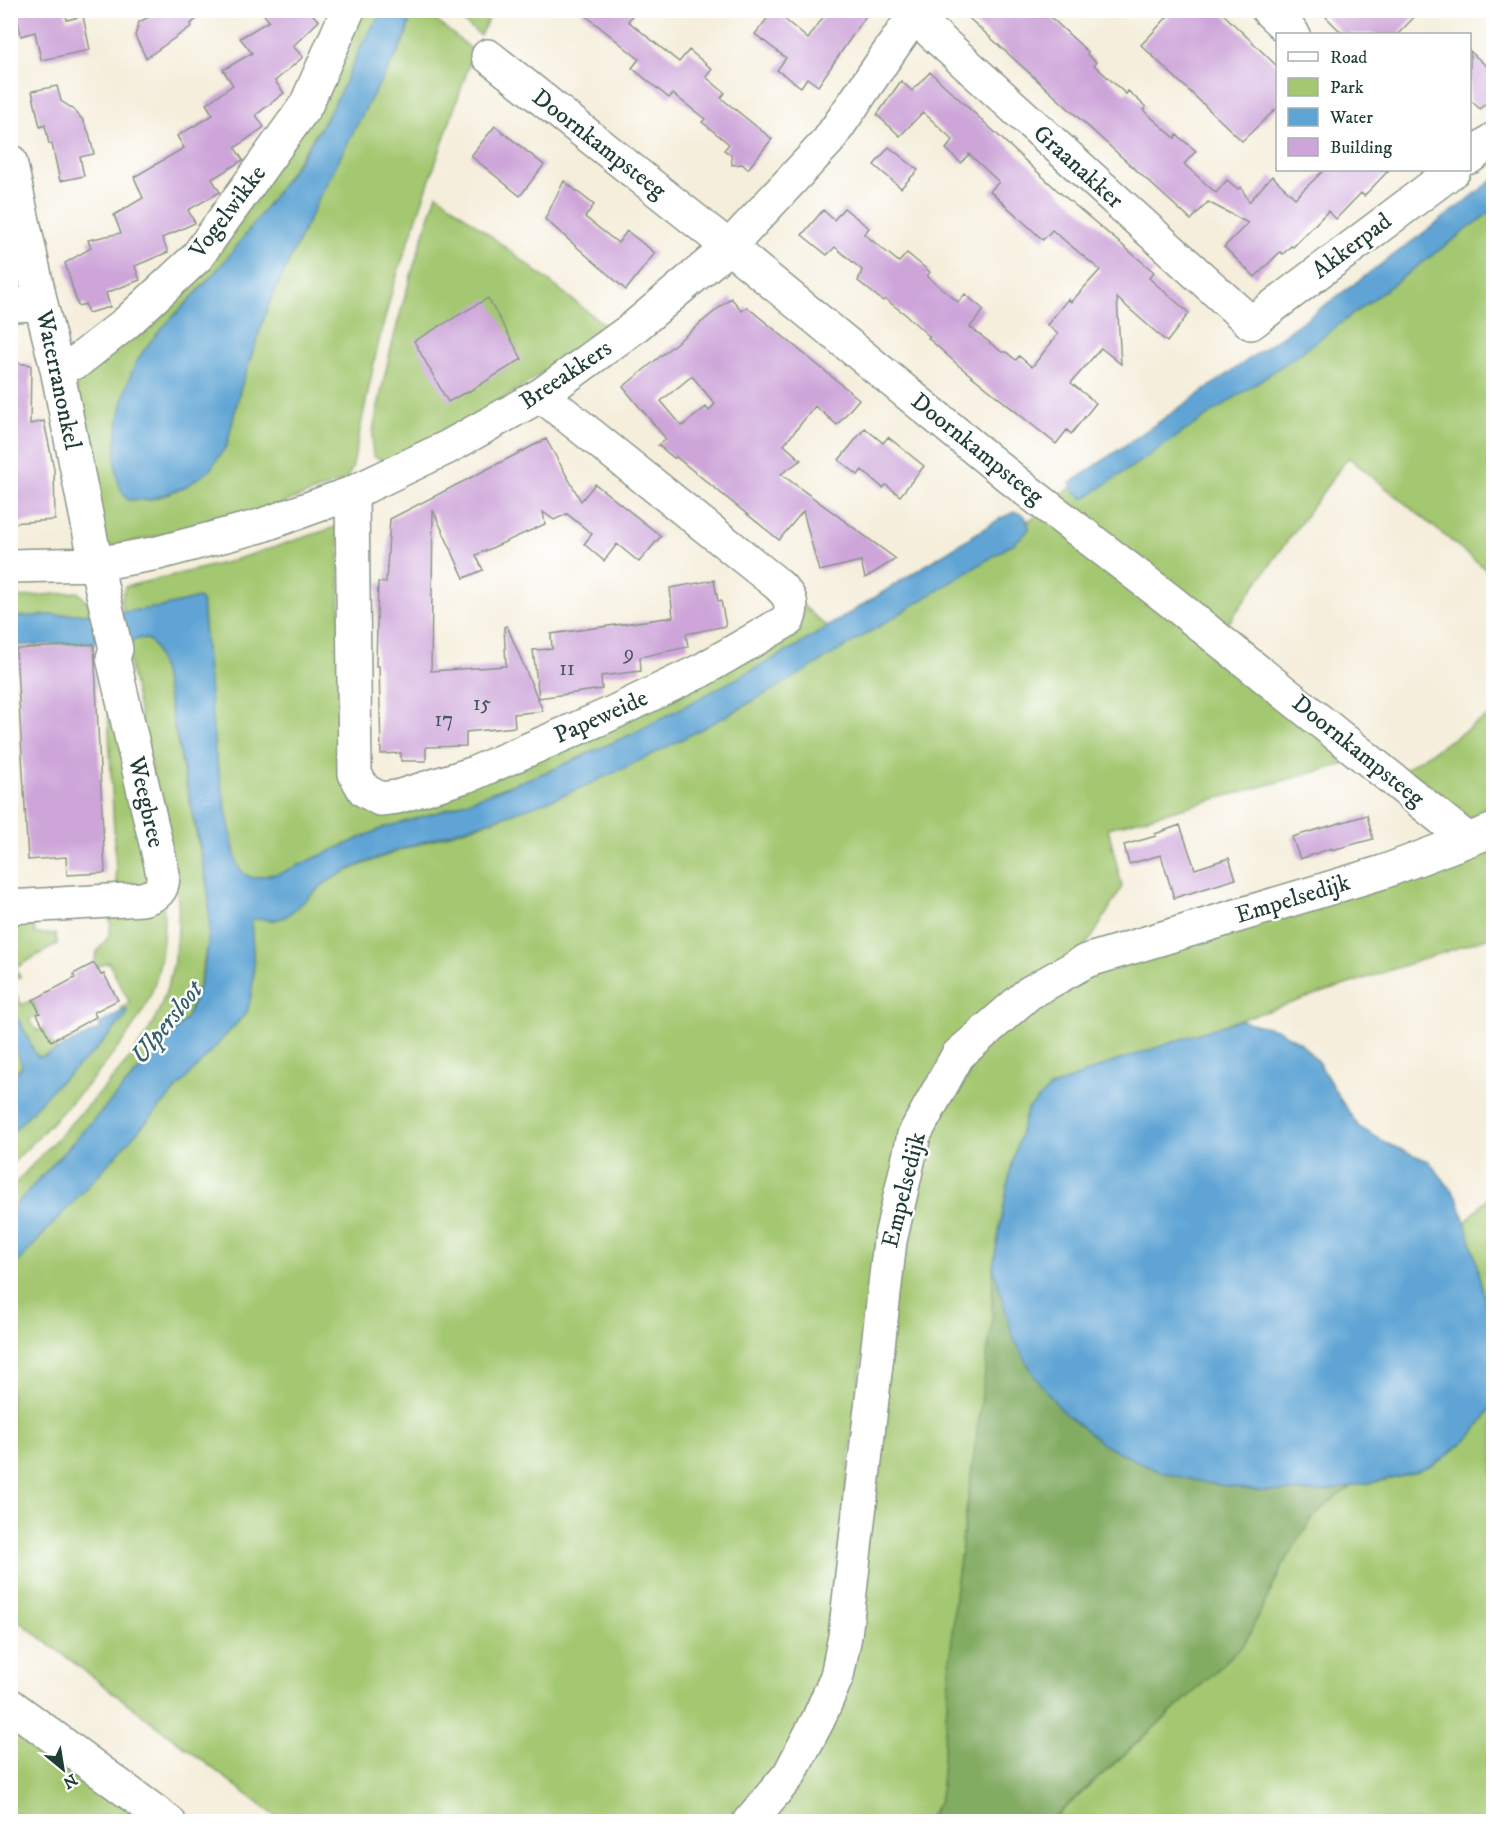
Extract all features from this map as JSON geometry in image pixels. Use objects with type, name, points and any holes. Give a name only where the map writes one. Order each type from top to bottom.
[{"type":"street","name":"Vogelwikke","points":[[57,369],[78,361],[126,323],[196,258],[306,105],[348,10]]},
{"type":"street","points":[[1268,10],[1292,33]]},
{"type":"street","name":"Breeakkers","points":[[10,566],[96,564],[158,553],[260,526],[352,493],[448,447],[541,395],[633,328],[729,247],[828,141],[913,13]]},
{"type":"street","name":"Graanakker","points":[[913,13],[1251,323]]},
{"type":"street","name":"Doornkampsteeg","points":[[488,56],[729,247],[1017,483],[1480,834]]},
{"type":"street","points":[[1471,156],[1494,139]]},
{"type":"street","name":"Waterranonkel","points":[[10,161],[26,305],[57,369],[96,564]]},
{"type":"street","name":"Akkerpad","points":[[1251,323],[1443,172]]},
{"type":"street","name":"Papeweide","points":[[352,493],[355,774],[364,790],[380,799],[397,797],[472,774],[606,717],[702,670],[788,620],[792,610],[788,595],[776,583],[541,395]]},
{"type":"street","name":"Weegbree","points":[[10,907],[142,899],[156,895],[163,886],[163,874],[112,658],[116,649],[96,564]]},
{"type":"street","name":"Empelsedijk","points":[[749,1821],[789,1775],[818,1720],[837,1676],[845,1636],[890,1241],[914,1135],[958,1055],[1029,993],[1086,961],[1383,872],[1480,834]]},
{"type":"street","points":[[10,1705],[169,1821]]},
{"type":"green space","points":[[354,11],[385,11],[379,17],[332,109],[268,205],[228,258],[165,326],[135,365],[120,420],[116,454],[149,500],[170,494],[227,445],[240,390],[268,306],[318,200],[407,33],[402,11],[424,11],[474,51],[393,287],[376,353],[352,469],[346,480],[259,512],[107,548],[74,378],[133,330]]},
{"type":"green space","points":[[450,11],[493,11],[480,35]]},
{"type":"green space","points":[[437,194],[610,329],[483,412],[386,462],[373,456],[374,424],[399,317]]},
{"type":"green space","points":[[1493,210],[1493,575],[1348,457],[1224,629],[1056,497],[1072,487],[1074,492],[1298,355]]},
{"type":"green space","points":[[1047,509],[1360,760],[1108,828],[1122,887],[1093,936],[1071,962],[1002,1002],[877,1240],[837,1557],[838,1630],[796,1747],[738,1821],[282,1821],[11,1615],[10,1270],[247,1012],[254,975],[251,920],[258,918],[273,921],[285,917],[327,882],[343,872],[401,850],[495,820],[577,789],[738,710],[1025,534],[1029,529],[1028,521]]},
{"type":"green space","points":[[339,526],[341,690],[382,810],[800,603],[828,628],[724,687],[636,732],[554,769],[442,811],[383,828],[281,873],[253,878],[244,874],[237,865],[215,753],[202,602],[198,598],[162,607],[123,612],[121,600],[125,587],[228,562]]},
{"type":"green space","points":[[78,592],[91,607],[91,613],[11,617],[11,598]]},
{"type":"green space","points":[[141,638],[149,640],[155,648],[163,673],[209,896],[210,932],[199,985],[186,1019],[18,1202],[11,1215],[11,1188],[128,1060],[154,1022],[169,982],[177,941],[178,900],[127,652],[130,642]]},
{"type":"green space","points":[[106,671],[153,882],[117,893]]},
{"type":"green space","points":[[1493,713],[1493,820],[1467,816],[1455,811],[1432,797],[1400,772]]},
{"type":"green space","points":[[1493,842],[1493,936],[1105,1065],[1050,1088],[998,1242],[993,1266],[992,1320],[955,1595],[940,1800],[926,1821],[759,1822],[824,1729],[911,1187],[943,1100],[998,1029],[1085,974]]},
{"type":"green space","points":[[163,902],[164,928],[159,968],[146,1005],[102,1068],[11,1165],[10,1134],[56,1085],[94,1052],[126,1016],[126,1009],[122,1011],[121,1008],[130,1003],[108,962],[97,967],[95,962],[96,954],[109,934],[110,912]]},
{"type":"green space","points":[[11,916],[34,916],[35,934],[56,934],[57,944],[15,968],[20,977],[11,982]]},
{"type":"green space","points":[[10,984],[22,1005],[32,1000],[39,1013],[29,1020],[37,1031],[44,1028],[57,1051],[39,1057],[20,1021],[15,1050],[22,1066],[13,1074],[10,1074]]},
{"type":"green space","points":[[1493,1192],[1493,1327],[1465,1223]]},
{"type":"green space","points":[[993,1266],[1014,1339],[1207,1483],[1258,1491],[1321,1492],[1353,1486],[1333,1499],[1312,1519],[1287,1557],[1245,1643],[1050,1821],[926,1822],[940,1800],[955,1595],[992,1320]]},
{"type":"green space","points":[[1493,1405],[1493,1821],[1050,1822],[1245,1643],[1287,1557],[1312,1519],[1333,1499],[1353,1486],[1400,1477],[1430,1467],[1473,1434]]},
{"type":"green space","points":[[11,1714],[159,1821],[11,1821]]},
{"type":"water","points":[[385,10],[403,11],[409,22],[407,33],[318,200],[268,306],[240,390],[227,445],[209,471],[185,487],[149,500],[128,500],[121,488],[117,472],[117,434],[124,394],[135,365],[156,335],[236,248],[311,144],[339,94],[362,44]]},
{"type":"water","points":[[1493,180],[1493,210],[1298,355],[1084,499],[1074,492],[1070,483],[1337,297]]},
{"type":"water","points":[[1015,512],[1025,517],[1029,529],[1013,544],[854,642],[691,735],[635,763],[551,800],[360,865],[328,881],[282,918],[251,920],[253,978],[247,1012],[11,1270],[11,1215],[18,1202],[186,1019],[200,985],[204,967],[209,911],[206,875],[163,673],[155,648],[149,640],[141,638],[130,642],[11,646],[11,617],[123,612],[162,607],[199,598],[202,602],[215,753],[237,865],[244,874],[253,878],[281,873],[383,828],[442,811],[554,769],[636,732],[797,646],[1001,518]]},
{"type":"water","points":[[126,1009],[128,1011],[126,1016],[94,1052],[56,1085],[11,1134],[11,1074],[22,1066],[13,1045],[13,1021],[17,1019],[20,1021],[39,1057],[101,1028],[99,1024]]},
{"type":"water","points":[[1238,1020],[1276,1029],[1300,1042],[1319,1063],[1359,1127],[1390,1145],[1429,1161],[1457,1197],[1472,1244],[1493,1327],[1493,1405],[1473,1434],[1430,1467],[1400,1477],[1321,1492],[1258,1491],[1207,1483],[1160,1472],[1104,1445],[1063,1412],[1035,1377],[1014,1339],[993,1266],[1010,1171],[1027,1110],[1050,1088],[1105,1065]]},
{"type":"building","points":[[15,10],[65,10],[67,20],[83,16],[90,50],[41,60],[35,32],[21,36]]},
{"type":"building","points":[[158,10],[206,10],[191,24],[192,26],[146,58],[135,36],[139,22]]},
{"type":"building","points":[[260,10],[308,10],[319,21],[293,46],[303,57],[275,81],[284,93],[256,115],[264,127],[235,148],[243,160],[212,179],[220,192],[188,210],[195,223],[162,238],[168,252],[135,266],[140,280],[106,293],[110,307],[88,313],[85,304],[78,306],[65,263],[91,248],[88,240],[121,233],[114,215],[143,198],[134,177],[184,148],[177,136],[213,115],[206,104],[233,85],[223,70],[252,53],[240,38],[269,21]]},
{"type":"building","points":[[579,10],[636,10],[628,21],[679,62],[689,50],[712,69],[706,77],[725,93],[721,98],[772,139],[748,169],[742,164],[732,165],[731,155],[724,150],[729,144],[702,122],[705,119],[673,94],[669,98],[632,68],[639,59]]},
{"type":"building","points":[[774,10],[808,39],[828,10],[870,10],[818,86],[807,78],[801,87],[777,70],[786,58],[755,34]]},
{"type":"building","points":[[960,10],[1043,10],[1088,52],[1087,54],[1096,62],[1094,65],[1126,94],[1128,91],[1146,107],[1143,110],[1175,138],[1177,135],[1196,151],[1184,164],[1216,193],[1227,180],[1238,189],[1241,187],[1249,202],[1272,176],[1295,198],[1323,171],[1388,171],[1364,196],[1361,193],[1336,219],[1328,211],[1293,247],[1291,246],[1283,254],[1280,252],[1255,277],[1224,247],[1248,223],[1208,202],[1191,220]]},
{"type":"building","points":[[1174,10],[1219,10],[1276,65],[1276,109],[1242,141],[1141,45]]},
{"type":"building","points":[[1319,10],[1421,10],[1399,33],[1342,33]]},
{"type":"building","points":[[1471,52],[1494,73],[1494,95],[1480,109],[1471,101]]},
{"type":"building","points":[[930,72],[1057,190],[1154,272],[1149,278],[1189,313],[1167,342],[1117,298],[1121,364],[1101,348],[1071,383],[1096,403],[1071,434],[1067,430],[1056,444],[958,365],[905,314],[885,299],[883,301],[858,281],[862,270],[835,247],[827,255],[802,235],[823,210],[834,220],[844,208],[869,228],[864,234],[899,262],[907,253],[930,272],[927,276],[958,302],[965,294],[984,310],[970,327],[1002,352],[1006,352],[1016,360],[1019,356],[1032,367],[1058,334],[1047,325],[1068,299],[1071,302],[1100,270],[1052,230],[1043,240],[990,191],[999,182],[969,154],[961,163],[946,149],[953,140],[923,112],[900,136],[877,115],[901,81],[912,91]]},
{"type":"building","points":[[57,86],[61,101],[82,119],[89,133],[94,154],[80,157],[84,176],[60,181],[52,144],[49,144],[45,125],[40,127],[32,91]]},
{"type":"building","points":[[495,126],[544,165],[520,196],[471,156]]},
{"type":"building","points":[[889,147],[918,170],[901,188],[874,165]]},
{"type":"building","points":[[564,181],[594,205],[585,217],[618,243],[627,231],[655,253],[626,290],[545,219]]},
{"type":"building","points":[[488,298],[522,359],[448,402],[414,341]]},
{"type":"building","points":[[731,298],[742,311],[747,307],[859,399],[837,425],[815,406],[784,445],[801,460],[781,474],[896,559],[865,578],[861,561],[819,571],[803,511],[779,540],[658,445],[666,439],[623,387]],"holes":[[[692,376],[715,404],[709,411],[706,407],[682,426],[661,401]]]},
{"type":"building","points":[[10,362],[31,365],[30,424],[44,421],[54,469],[55,520],[10,523]]},
{"type":"building","points":[[865,428],[883,443],[888,437],[924,466],[900,496],[886,485],[883,488],[862,470],[858,475],[839,460]]},
{"type":"building","points":[[546,439],[581,501],[595,484],[661,536],[639,562],[617,544],[604,561],[584,544],[592,534],[567,514],[554,520],[543,512],[545,524],[476,555],[483,570],[464,578],[433,510],[431,671],[506,666],[504,627],[507,626],[543,711],[514,714],[515,727],[466,732],[466,746],[426,747],[426,761],[401,761],[401,753],[381,754],[379,666],[376,666],[378,582],[386,583],[390,519]]},
{"type":"building","points":[[714,580],[726,626],[686,634],[688,647],[640,657],[641,671],[601,676],[602,689],[539,698],[533,650],[552,649],[551,634],[673,617],[670,588]]},
{"type":"building","points":[[94,644],[105,873],[67,875],[66,857],[28,860],[16,649]]},
{"type":"building","points":[[1367,815],[1373,839],[1332,850],[1332,848],[1300,859],[1292,837]]},
{"type":"building","points":[[1180,825],[1195,869],[1229,858],[1236,879],[1174,898],[1161,855],[1129,864],[1124,845],[1156,836],[1155,834]]},
{"type":"building","points":[[94,963],[101,975],[104,974],[118,1000],[94,1012],[96,1017],[51,1041],[37,1014],[40,1013],[33,1000],[75,978],[73,974]]},
{"type":"water label","name":"Ulpersloot","points":[[167,1023]]}]
